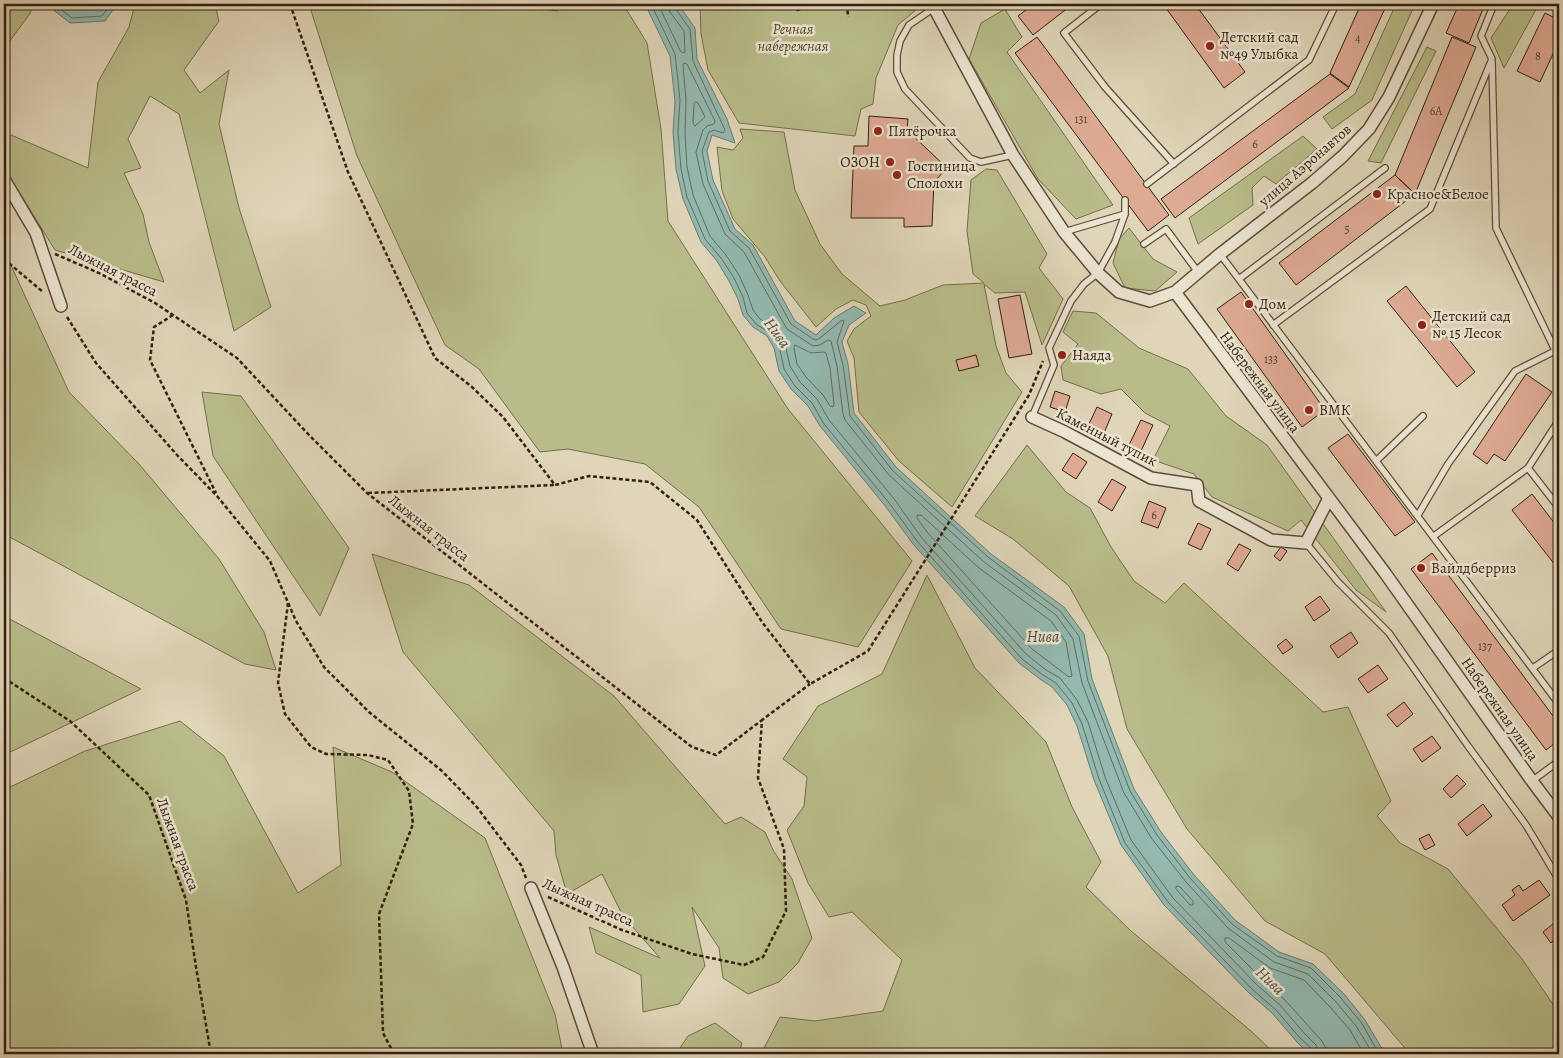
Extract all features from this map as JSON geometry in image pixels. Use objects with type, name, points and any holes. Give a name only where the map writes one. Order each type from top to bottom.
[{"type":"street","name":"улица Аэронавтов","points":[[1174,292],[1312,183],[1343,156],[1369,129],[1389,97],[1433,4]]},
{"type":"street","points":[[933,6],[1012,155],[1064,232],[1098,272],[1119,292],[1150,301],[1174,292]]},
{"type":"street","points":[[4,179],[36,233],[61,306]]},
{"type":"street","name":"Набережная улица","points":[[1174,292],[1390,581],[1559,817]]},
{"type":"street","name":"Каменный тупик","points":[[1032,417],[1065,432],[1151,478],[1197,485],[1200,501],[1271,540],[1306,543]]},
{"type":"street","points":[[1306,543],[1329,498]]},
{"type":"street","points":[[531,888],[563,967],[593,1054]]},
{"type":"lane","points":[[947,4],[933,6],[910,24],[900,40],[897,55],[897,72],[906,89],[970,158],[981,162],[1012,155]]},
{"type":"lane","points":[[1101,4],[1064,32],[1105,87],[1174,164]]},
{"type":"lane","points":[[1147,184],[1309,60],[1336,4]]},
{"type":"lane","points":[[1494,4],[1481,36],[1492,59],[1496,228],[1557,351],[1559,368]]},
{"type":"lane","points":[[1274,325],[1430,209],[1492,59]]},
{"type":"lane","points":[[1239,279],[1385,168]]},
{"type":"lane","points":[[1032,417],[1054,365],[1049,348],[1071,301],[1084,284],[1098,272],[1115,242],[1125,214],[1126,200]]},
{"type":"lane","points":[[1064,232],[1125,214]]},
{"type":"lane","points":[[1144,244],[1166,229],[1198,272]]},
{"type":"lane","points":[[1220,254],[1559,704]]},
{"type":"lane","points":[[1418,515],[1448,464],[1515,371],[1557,351]]},
{"type":"lane","points":[[1376,461],[1423,416]]},
{"type":"lane","points":[[1434,536],[1528,468],[1559,420]]},
{"type":"lane","points":[[1528,468],[1559,508]]},
{"type":"lane","points":[[1306,543],[1338,582],[1389,633],[1526,825],[1559,880]]},
{"type":"lane","points":[[1533,668],[1559,650]]},
{"type":"lane","points":[[1532,781],[1559,761]]},
{"type":"path","points":[[290,4],[348,172],[435,358],[472,387],[503,417],[555,484]]},
{"type":"path","points":[[847,4],[848,17]]},
{"type":"path","name":"Лыжная трасса","points":[[42,248],[99,272],[155,303],[237,358],[309,435],[367,493],[692,748],[716,754],[810,684],[868,651],[1029,395],[1049,348]]},
{"type":"path","name":"Лыжная трасса","points":[[4,259],[61,306],[96,363],[176,455],[217,496],[270,561],[296,621],[324,667],[369,712],[442,771],[476,806],[521,865],[531,888],[622,930],[692,954],[744,965],[763,957],[786,911],[784,849],[758,778],[762,720]]},
{"type":"path","name":"Лыжная трасса","points":[[172,315],[154,327],[150,360],[217,496]]},
{"type":"path","points":[[367,493],[555,484],[589,476],[650,482],[696,520],[762,622],[810,684]]},
{"type":"path","points":[[288,602],[278,683],[285,714],[311,747],[326,754],[368,755],[388,760],[409,791],[413,824],[379,914],[384,1033],[394,1054]]},
{"type":"path","name":"Лыжная трасса","points":[[4,678],[70,721],[149,795],[186,900],[211,1054]]},
{"type":"green space","points":[[4,4],[29,4],[31,12],[4,49]]},
{"type":"green space","points":[[135,4],[215,4],[219,21],[184,70],[200,93],[229,70],[219,124],[239,208],[271,307],[234,331],[179,114],[150,96],[128,139],[141,168],[124,173],[143,214],[149,242],[164,282],[55,250],[4,168],[4,132],[88,168],[98,82],[129,27]]},
{"type":"green space","points":[[309,4],[503,4],[558,11],[562,4],[623,4],[647,43],[661,129],[668,221],[788,409],[912,561],[858,647],[781,629],[699,507],[645,464],[568,449],[540,452],[479,369],[445,345],[357,156]]},
{"type":"green space","name":"Речная набережная","points":[[700,4],[915,4],[917,9],[898,25],[876,78],[873,104],[861,109],[855,136],[739,123],[708,70],[701,34]]},
{"type":"green space","points":[[1396,4],[1415,4],[1372,100],[1332,129],[1323,117],[1355,94]]},
{"type":"green space","points":[[1507,4],[1539,4],[1504,68],[1491,38],[1510,9]]},
{"type":"green space","points":[[1005,9],[1022,37],[1007,52],[1113,205],[1076,219],[1038,179],[969,59],[981,23]]},
{"type":"green space","points":[[1427,47],[1436,51],[1381,163],[1368,161]]},
{"type":"green space","points":[[740,129],[784,132],[795,190],[820,244],[842,274],[880,306],[905,300],[943,285],[984,283],[973,274],[967,231],[971,180],[986,169],[997,170],[1047,254],[1039,268],[1063,299],[1042,345],[1025,292],[995,293],[984,284],[996,346],[1006,373],[1022,392],[952,507],[899,461],[859,412],[854,358],[847,341],[854,329],[871,316],[866,305],[853,300],[836,309],[816,327],[780,281],[765,257],[733,219],[722,191],[717,147],[733,150],[743,138]]},
{"type":"green space","points":[[1303,136],[1317,149],[1276,184],[1264,176],[1252,188],[1253,205],[1198,244],[1189,218]]},
{"type":"green space","points":[[1129,228],[1153,259],[1177,272],[1155,291],[1125,288],[1113,263],[1119,239]]},
{"type":"green space","points":[[4,250],[69,392],[139,464],[219,559],[264,632],[276,670],[245,664],[4,534]]},
{"type":"green space","points":[[1073,311],[1096,313],[1139,348],[1188,369],[1226,416],[1267,445],[1386,612],[1356,590],[1301,520],[1288,531],[1212,497],[1194,474],[1153,460],[1170,426],[1145,413],[1121,389],[1101,394],[1063,380],[1061,366],[1078,344],[1063,332]]},
{"type":"green space","points":[[202,392],[241,396],[349,548],[320,616],[213,456]]},
{"type":"green space","points":[[1027,445],[1066,492],[1090,508],[1111,547],[1134,581],[1165,603],[1184,583],[1323,712],[1348,707],[1391,801],[1377,816],[1400,843],[1448,869],[1522,959],[1559,1013],[1559,1054],[1410,1054],[1325,954],[1265,921],[1187,829],[1127,729],[1108,656],[1069,586],[1013,539],[975,516]]},
{"type":"green space","points":[[372,554],[469,585],[614,696],[725,824],[741,817],[765,832],[773,850],[792,879],[812,938],[798,963],[779,982],[748,994],[723,978],[719,948],[692,907],[705,966],[679,1004],[643,1012],[641,975],[596,953],[589,927],[660,958],[623,916],[602,874],[567,894],[556,855],[554,831],[403,652]]},
{"type":"green space","points":[[927,575],[975,668],[1046,742],[1072,807],[1101,862],[1086,887],[1131,931],[1251,1031],[1275,1054],[761,1054],[780,1017],[815,1021],[883,1011],[902,960],[852,912],[829,917],[808,883],[787,830],[804,806],[807,777],[783,759],[818,706],[882,674]]},
{"type":"green space","points":[[4,616],[141,689],[4,755]]},
{"type":"green space","points":[[180,721],[224,756],[298,893],[341,865],[333,747],[392,772],[485,838],[555,1014],[563,1054],[4,1054],[4,790],[85,751]]},
{"type":"green space","points":[[715,1023],[742,1043],[739,1054],[676,1054],[688,1036]]},
{"type":"water","points":[[46,4],[117,4],[105,21],[70,23]]},
{"type":"water","name":"Нива","points":[[645,4],[678,4],[695,28],[697,59],[727,119],[735,143],[712,135],[707,151],[713,180],[735,229],[753,245],[795,321],[816,335],[834,318],[854,306],[866,313],[849,325],[842,342],[848,364],[854,413],[896,467],[991,554],[1064,607],[1084,634],[1092,679],[1134,789],[1161,832],[1194,875],[1235,920],[1279,952],[1313,964],[1344,994],[1365,1020],[1381,1047],[1389,1054],[1309,1054],[1272,1013],[1249,993],[1164,905],[1121,845],[1094,780],[1077,726],[1067,705],[1052,687],[1019,663],[913,544],[886,507],[820,426],[808,406],[791,389],[779,371],[774,348],[767,336],[753,327],[743,315],[729,281],[717,261],[701,242],[683,199],[676,169],[673,132],[675,101],[670,56]]},
{"type":"building","points":[[1034,4],[1073,4],[1033,35],[1018,16]]},
{"type":"building","points":[[1163,4],[1195,4],[1245,72],[1224,88]]},
{"type":"building","points":[[1361,4],[1387,4],[1349,87],[1330,73]]},
{"type":"building","points":[[1459,4],[1485,4],[1469,43],[1446,33]]},
{"type":"building","points":[[795,5],[814,5],[797,11]]},
{"type":"building","points":[[1545,13],[1559,20],[1559,41],[1540,82],[1517,71]]},
{"type":"building","points":[[1037,37],[1169,215],[1148,231],[1015,53]]},
{"type":"building","points":[[1452,37],[1476,47],[1415,194],[1395,175]]},
{"type":"building","points":[[1330,74],[1349,88],[1175,218],[1161,199]]},
{"type":"building","name":"Гостиница Сполохи","points":[[869,116],[908,119],[907,130],[947,168],[934,182],[932,226],[904,227],[904,218],[851,218],[854,146],[868,146]]},
{"type":"building","points":[[1395,175],[1415,194],[1296,285],[1279,263]]},
{"type":"building","points":[[1406,286],[1475,372],[1457,387],[1387,301]]},
{"type":"building","points":[[1241,292],[1325,410],[1302,427],[1217,309]]},
{"type":"building","points":[[1020,295],[1032,354],[1009,358],[998,299]]},
{"type":"building","points":[[976,355],[979,366],[959,371],[956,360]]},
{"type":"building","points":[[1526,374],[1552,392],[1505,461],[1494,454],[1487,464],[1473,454]]},
{"type":"building","points":[[1055,391],[1070,396],[1065,412],[1050,407]]},
{"type":"building","points":[[1097,407],[1112,414],[1104,433],[1088,426]]},
{"type":"building","points":[[1141,420],[1153,425],[1141,451],[1129,445]]},
{"type":"building","points":[[1348,434],[1415,522],[1395,536],[1328,448]]},
{"type":"building","points":[[1073,453],[1087,462],[1076,479],[1062,470]]},
{"type":"building","points":[[1112,479],[1126,487],[1112,511],[1098,502]]},
{"type":"building","points":[[1532,494],[1559,529],[1559,570],[1512,510]]},
{"type":"building","points":[[1149,501],[1166,508],[1158,528],[1141,522]]},
{"type":"building","points":[[1198,523],[1211,529],[1201,550],[1188,544]]},
{"type":"building","points":[[1239,544],[1251,550],[1238,571],[1227,564]]},
{"type":"building","points":[[1281,547],[1287,551],[1280,561],[1274,556]]},
{"type":"building","points":[[1432,553],[1559,724],[1559,740],[1546,750],[1411,569]]},
{"type":"building","points":[[1320,596],[1330,610],[1314,621],[1305,607]]},
{"type":"building","points":[[1351,632],[1358,643],[1338,658],[1330,646]]},
{"type":"building","points":[[1286,639],[1293,647],[1283,654],[1277,646]]},
{"type":"building","points":[[1378,665],[1388,679],[1368,693],[1358,679]]},
{"type":"building","points":[[1404,702],[1413,714],[1397,727],[1387,715]]},
{"type":"building","points":[[1432,736],[1441,748],[1422,762],[1413,749]]},
{"type":"building","points":[[1457,775],[1466,784],[1451,798],[1443,789]]},
{"type":"building","points":[[1483,804],[1492,816],[1467,836],[1458,824]]},
{"type":"building","points":[[1429,834],[1435,845],[1425,850],[1419,839]]},
{"type":"building","points":[[1539,880],[1550,895],[1513,921],[1502,905],[1515,895],[1512,890],[1519,885],[1523,891]]},
{"type":"building","points":[[1559,919],[1559,936],[1551,943],[1543,932]]},
{"type":"place","name":"Детский сад №49 Улыбка","points":[[1210,46]]},
{"type":"place","name":"Пятёрочка","points":[[878,131]]},
{"type":"place","name":"ОЗОН","points":[[890,162]]},
{"type":"place","name":"Гостиница Сполохи","points":[[897,175]]},
{"type":"place","name":"Красное&Белое","points":[[1377,194]]},
{"type":"place","name":"Дом","points":[[1249,304]]},
{"type":"place","name":"Детский сад № 15 Лесок","points":[[1422,325]]},
{"type":"place","name":"Наяда","points":[[1062,355]]},
{"type":"place","name":"ВМК","points":[[1309,410]]},
{"type":"place","name":"Вайлдберриз","points":[[1421,568]]}]
